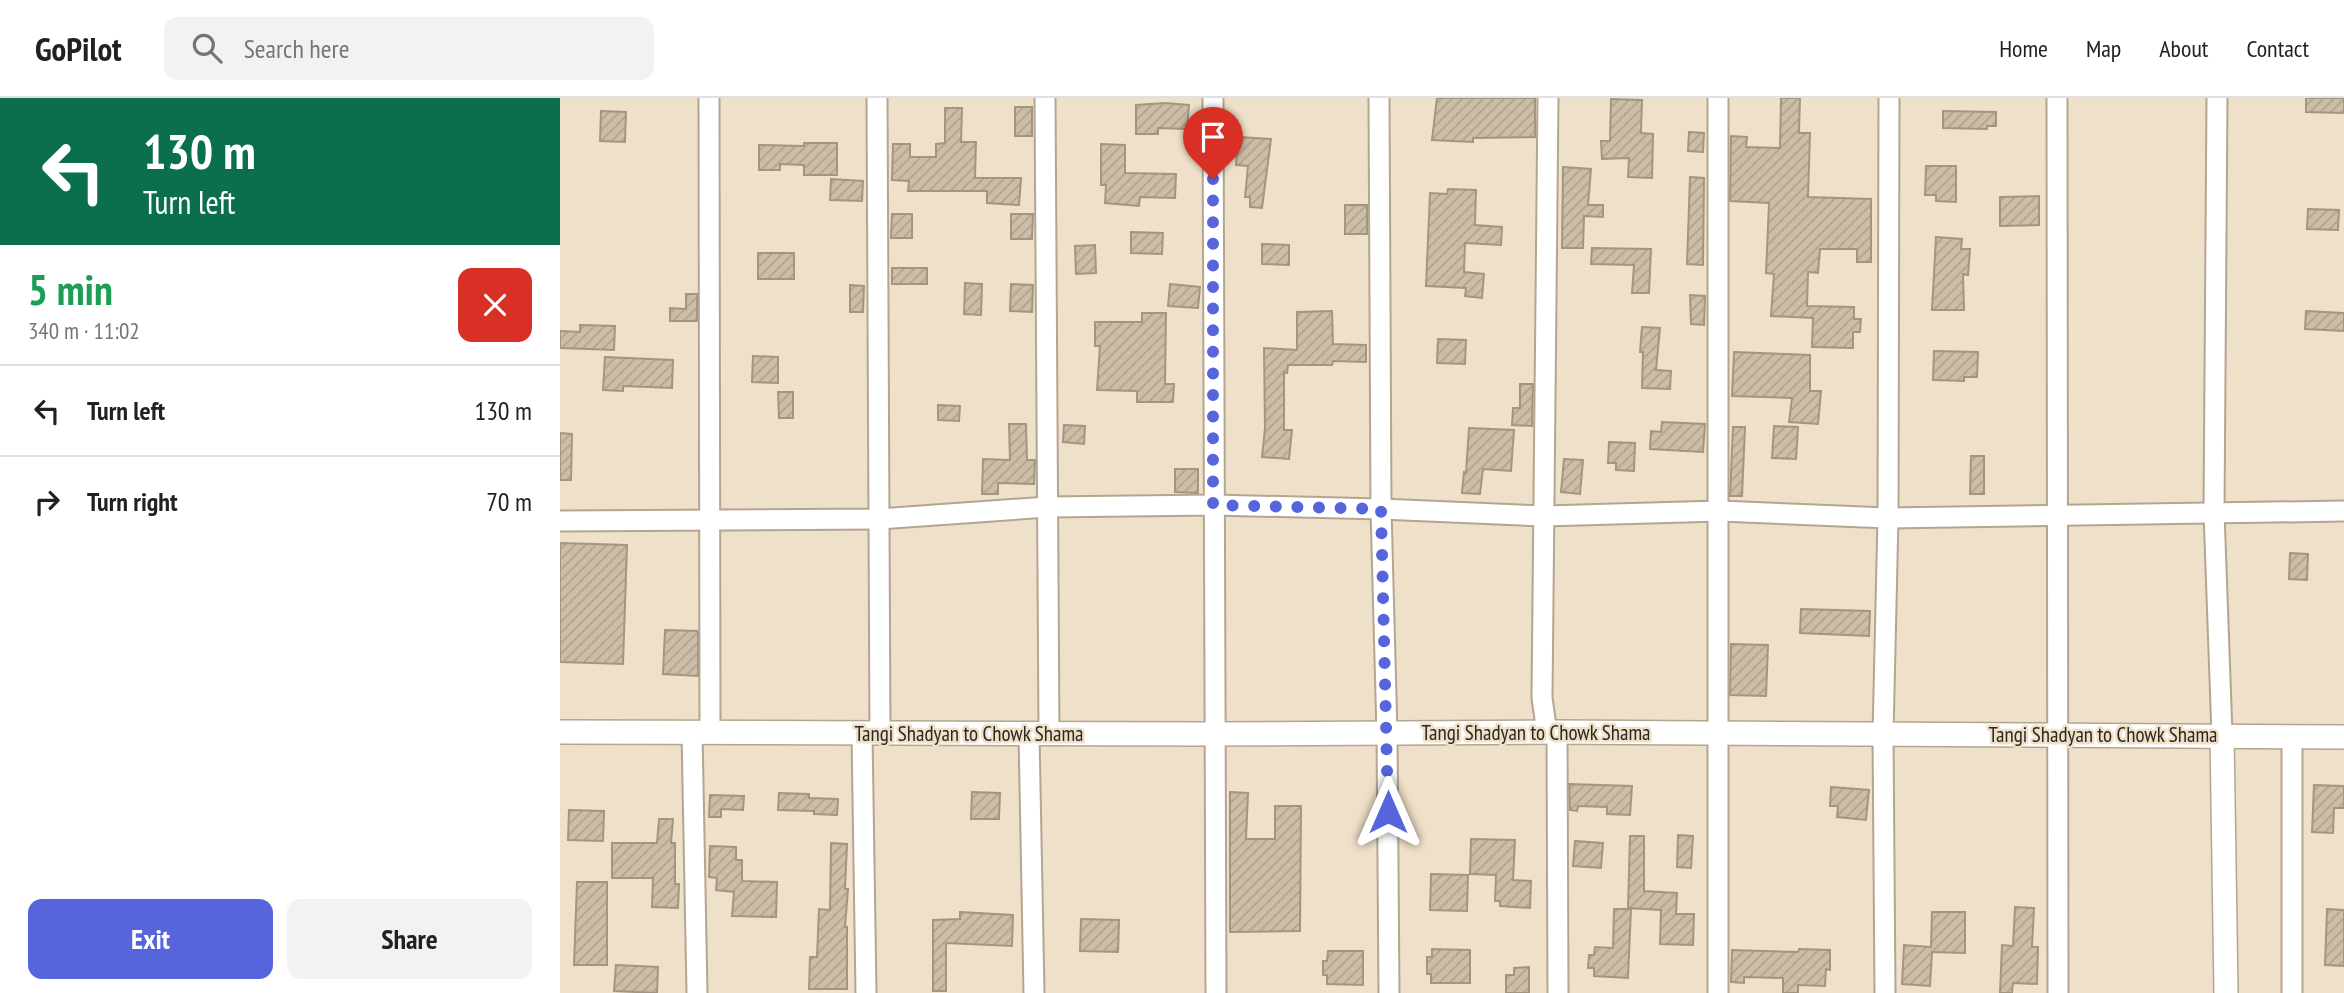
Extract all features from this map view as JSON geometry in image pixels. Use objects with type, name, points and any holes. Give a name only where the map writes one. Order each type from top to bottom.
[{"type":"main road","name":"Tangi Shadyan to Chowk Shama","points":[[560,732],[1552,732],[2344,737]]},
{"type":"main road","points":[[2222,735],[2226,993]]},
{"type":"street","points":[[697,993],[701,732],[710,520],[709,98]]},
{"type":"street","points":[[866,993],[871,733],[879,520],[877,98]]},
{"type":"street","points":[[1034,993],[1039,734],[1048,506],[1045,98]]},
{"type":"street","points":[[1213,98],[1216,993]]},
{"type":"street","points":[[1379,98],[1381,509],[1387,734],[1389,993]]},
{"type":"street","points":[[1548,98],[1542,698],[1552,732],[1558,993]]},
{"type":"street","points":[[1718,98],[1718,993]]},
{"type":"street","points":[[1885,993],[1883,734],[1888,518],[1889,98]]},
{"type":"street","points":[[2057,98],[2058,993]]},
{"type":"street","points":[[2217,98],[2214,512],[2222,735]]},
{"type":"street","points":[[560,521],[879,520],[1048,506],[1213,505],[1544,516],[1720,511],[1888,518],[2344,511]]},
{"type":"street","points":[[2291,737],[2292,993]]},
{"type":"building","points":[[1437,98],[1535,98],[1535,137],[1473,138],[1473,142],[1432,140]]},
{"type":"building","points":[[1781,98],[1800,98],[1799,133],[1810,133],[1808,197],[1871,199],[1871,262],[1857,262],[1857,249],[1820,249],[1818,273],[1808,272],[1807,306],[1854,307],[1854,319],[1861,319],[1860,332],[1853,332],[1853,348],[1812,347],[1813,318],[1771,316],[1774,274],[1766,273],[1769,203],[1730,201],[1731,136],[1747,137],[1746,147],[1780,148]]},
{"type":"building","points":[[2306,98],[2344,98],[2344,113],[2306,112]]},
{"type":"building","points":[[1611,99],[1642,100],[1641,133],[1653,134],[1652,178],[1628,177],[1629,158],[1602,159],[1601,141],[1610,141]]},
{"type":"building","points":[[1136,105],[1189,105],[1187,129],[1158,128],[1158,134],[1136,134]]},
{"type":"building","points":[[1015,107],[1032,107],[1032,136],[1015,136]]},
{"type":"building","points":[[945,108],[962,108],[961,142],[976,142],[975,178],[1021,178],[1019,205],[987,203],[987,191],[908,191],[909,181],[892,180],[893,144],[910,144],[910,157],[936,157],[936,144],[945,143]]},
{"type":"building","points":[[601,111],[626,112],[625,142],[600,141]]},
{"type":"building","points":[[1943,111],[1996,112],[1996,126],[1987,126],[1987,129],[1943,128]]},
{"type":"building","points":[[1689,132],[1704,133],[1703,152],[1688,151]]},
{"type":"building","points":[[1238,137],[1271,139],[1262,208],[1250,207],[1250,197],[1245,197],[1248,166],[1236,165]]},
{"type":"building","points":[[804,143],[837,143],[837,175],[804,175],[804,165],[780,164],[780,170],[759,170],[759,145],[804,146]]},
{"type":"building","points":[[1101,144],[1125,145],[1125,173],[1176,174],[1175,198],[1140,197],[1139,206],[1105,203],[1106,185],[1101,185]]},
{"type":"building","points":[[1926,166],[1956,166],[1956,202],[1936,201],[1936,195],[1925,195]]},
{"type":"building","points":[[1563,167],[1591,169],[1588,205],[1603,205],[1603,217],[1584,216],[1583,248],[1562,248]]},
{"type":"building","points":[[1690,177],[1704,178],[1703,265],[1687,264]]},
{"type":"building","points":[[831,179],[863,181],[862,201],[830,200]]},
{"type":"building","points":[[1448,189],[1476,190],[1475,225],[1502,227],[1501,245],[1465,243],[1464,272],[1484,274],[1482,298],[1465,296],[1466,288],[1426,286],[1430,193],[1447,194]]},
{"type":"building","points":[[2039,196],[2039,225],[2000,226],[2000,197]]},
{"type":"building","points":[[1345,205],[1367,205],[1367,234],[1345,234]]},
{"type":"building","points":[[2308,209],[2339,210],[2338,230],[2307,229]]},
{"type":"building","points":[[892,214],[912,214],[912,238],[891,238]]},
{"type":"building","points":[[1011,214],[1033,214],[1032,239],[1011,239]]},
{"type":"building","points":[[1131,232],[1163,233],[1162,254],[1131,253]]},
{"type":"building","points":[[1936,237],[1962,239],[1961,249],[1970,249],[1968,275],[1963,274],[1964,310],[1932,310]]},
{"type":"building","points":[[1262,244],[1289,245],[1289,265],[1262,264]]},
{"type":"building","points":[[1095,245],[1096,273],[1076,274],[1075,246]]},
{"type":"building","points":[[1592,248],[1651,249],[1649,293],[1632,293],[1634,265],[1591,264]]},
{"type":"building","points":[[758,253],[794,253],[794,279],[758,279]]},
{"type":"building","points":[[892,268],[927,268],[927,284],[892,284]]},
{"type":"building","points":[[965,283],[982,284],[981,315],[964,314]]},
{"type":"building","points":[[1011,284],[1033,285],[1032,312],[1010,311]]},
{"type":"building","points":[[1170,284],[1200,287],[1198,308],[1168,306]]},
{"type":"building","points":[[850,285],[864,286],[863,312],[850,312]]},
{"type":"building","points":[[686,294],[697,294],[697,321],[670,321],[670,308],[686,309]]},
{"type":"building","points":[[1690,295],[1705,296],[1704,325],[1691,324]]},
{"type":"building","points":[[1332,311],[1333,344],[1366,345],[1366,362],[1333,361],[1332,365],[1288,365],[1287,373],[1284,372],[1284,430],[1292,430],[1289,459],[1262,457],[1265,428],[1264,348],[1297,350],[1297,312]]},
{"type":"building","points":[[2306,311],[2344,313],[2344,331],[2305,329]]},
{"type":"building","points":[[1142,313],[1166,313],[1165,384],[1174,384],[1173,402],[1137,402],[1137,391],[1097,390],[1100,346],[1095,346],[1095,322],[1142,322]]},
{"type":"building","points":[[580,325],[615,326],[614,350],[560,348],[560,331],[580,332]]},
{"type":"building","points":[[1642,327],[1660,328],[1656,370],[1671,371],[1670,389],[1642,388]]},
{"type":"building","points":[[1438,339],[1466,340],[1465,364],[1437,363]]},
{"type":"building","points":[[1934,351],[1978,352],[1977,377],[1964,377],[1964,381],[1933,380]]},
{"type":"building","points":[[1734,352],[1810,355],[1810,391],[1821,391],[1818,424],[1789,422],[1792,398],[1732,396]]},
{"type":"building","points":[[753,356],[778,357],[778,383],[752,382]]},
{"type":"building","points":[[605,357],[673,360],[672,388],[623,386],[623,391],[603,390]]},
{"type":"building","points":[[1520,384],[1533,384],[1532,426],[1512,425],[1513,408],[1520,408]]},
{"type":"building","points":[[778,392],[793,392],[793,418],[779,418]]},
{"type":"building","points":[[938,405],[960,406],[959,421],[938,420]]},
{"type":"building","points":[[1662,422],[1705,424],[1703,452],[1650,449],[1651,431],[1661,432]]},
{"type":"building","points":[[1009,424],[1026,424],[1027,460],[1035,460],[1034,484],[998,483],[998,494],[982,494],[983,459],[1010,460]]},
{"type":"building","points":[[1064,425],[1085,426],[1084,444],[1063,442]]},
{"type":"building","points":[[1774,426],[1798,427],[1796,459],[1772,458]]},
{"type":"building","points":[[1733,427],[1745,427],[1742,496],[1730,496]]},
{"type":"building","points":[[1469,428],[1514,430],[1511,471],[1483,469],[1480,494],[1462,493]]},
{"type":"building","points":[[560,433],[572,434],[571,480],[560,480]]},
{"type":"building","points":[[1609,442],[1635,443],[1634,471],[1616,470],[1616,463],[1608,463]]},
{"type":"building","points":[[1971,456],[1984,456],[1984,494],[1970,494]]},
{"type":"building","points":[[1564,459],[1583,460],[1580,494],[1561,492]]},
{"type":"building","points":[[1175,469],[1198,469],[1198,493],[1175,492]]},
{"type":"building","points":[[560,543],[627,545],[623,664],[560,662]]},
{"type":"building","points":[[2290,553],[2308,554],[2307,580],[2289,579]]},
{"type":"building","points":[[1801,609],[1870,611],[1869,636],[1800,633]]},
{"type":"building","points":[[665,630],[698,631],[698,676],[663,674]]},
{"type":"building","points":[[1731,644],[1768,645],[1766,696],[1730,695]]},
{"type":"building","points":[[1569,784],[1632,786],[1630,815],[1607,814],[1607,807],[1578,806],[1577,811],[1570,810]]},
{"type":"building","points":[[2314,785],[2344,786],[2344,808],[2334,808],[2333,833],[2312,832]]},
{"type":"building","points":[[1831,787],[1869,790],[1866,820],[1837,817],[1838,806],[1830,806]]},
{"type":"building","points":[[972,792],[1000,793],[999,819],[971,819]]},
{"type":"building","points":[[1230,792],[1248,793],[1246,839],[1275,839],[1275,806],[1301,806],[1300,931],[1230,932]]},
{"type":"building","points":[[779,793],[838,799],[837,815],[778,810]]},
{"type":"building","points":[[710,795],[744,796],[743,810],[721,809],[721,817],[709,817]]},
{"type":"building","points":[[569,810],[604,811],[603,841],[568,840]]},
{"type":"building","points":[[659,819],[673,819],[671,843],[675,843],[675,884],[679,884],[678,908],[652,907],[653,878],[612,878],[612,843],[657,843]]},
{"type":"building","points":[[1678,835],[1693,836],[1691,868],[1677,867]]},
{"type":"building","points":[[1630,836],[1644,836],[1644,891],[1677,893],[1676,914],[1694,914],[1693,945],[1660,944],[1661,910],[1628,908]]},
{"type":"building","points":[[1471,839],[1515,840],[1513,880],[1531,881],[1530,908],[1500,906],[1500,901],[1495,901],[1496,875],[1470,874]]},
{"type":"building","points":[[1575,841],[1603,843],[1601,868],[1573,866]]},
{"type":"building","points":[[831,843],[847,844],[847,989],[809,989],[810,957],[817,957],[819,909],[830,910]]},
{"type":"building","points":[[710,846],[736,847],[736,860],[742,860],[742,881],[777,882],[776,917],[732,916],[734,892],[716,890],[717,878],[709,877]]},
{"type":"building","points":[[1431,874],[1468,875],[1467,911],[1430,910]]},
{"type":"building","points":[[577,882],[607,882],[607,965],[574,965]]},
{"type":"building","points":[[2015,907],[2034,908],[2032,947],[2038,947],[2037,984],[2013,983],[2012,993],[2000,993],[2002,945],[2013,946]]},
{"type":"building","points":[[1614,909],[1631,909],[1628,978],[1594,976],[1594,968],[1588,968],[1589,955],[1594,955],[1595,947],[1613,948]]},
{"type":"building","points":[[2327,909],[2344,910],[2344,966],[2325,965]]},
{"type":"building","points":[[960,912],[1013,915],[1012,946],[946,943],[946,991],[933,991],[933,920],[960,919]]},
{"type":"building","points":[[1932,912],[1965,912],[1965,953],[1932,952],[1930,986],[1902,984],[1904,945],[1931,947]]},
{"type":"building","points":[[1081,919],[1119,920],[1118,952],[1080,951]]},
{"type":"building","points":[[1432,949],[1470,950],[1470,983],[1431,983],[1431,974],[1427,974],[1427,957],[1432,957]]},
{"type":"building","points":[[1799,949],[1830,950],[1830,970],[1826,969],[1825,986],[1798,985],[1798,993],[1783,993],[1783,978],[1744,977],[1744,983],[1731,982],[1732,950],[1798,952]]},
{"type":"building","points":[[1328,951],[1363,951],[1363,985],[1327,984],[1327,975],[1323,975],[1323,961],[1327,961]]},
{"type":"building","points":[[616,965],[658,967],[657,993],[614,991]]},
{"type":"building","points":[[1529,967],[1529,993],[1506,993],[1506,975],[1514,975],[1514,968]]},
{"type":"route","points":[[1213,179],[1213,505],[1381,509],[1388,812]]}]
